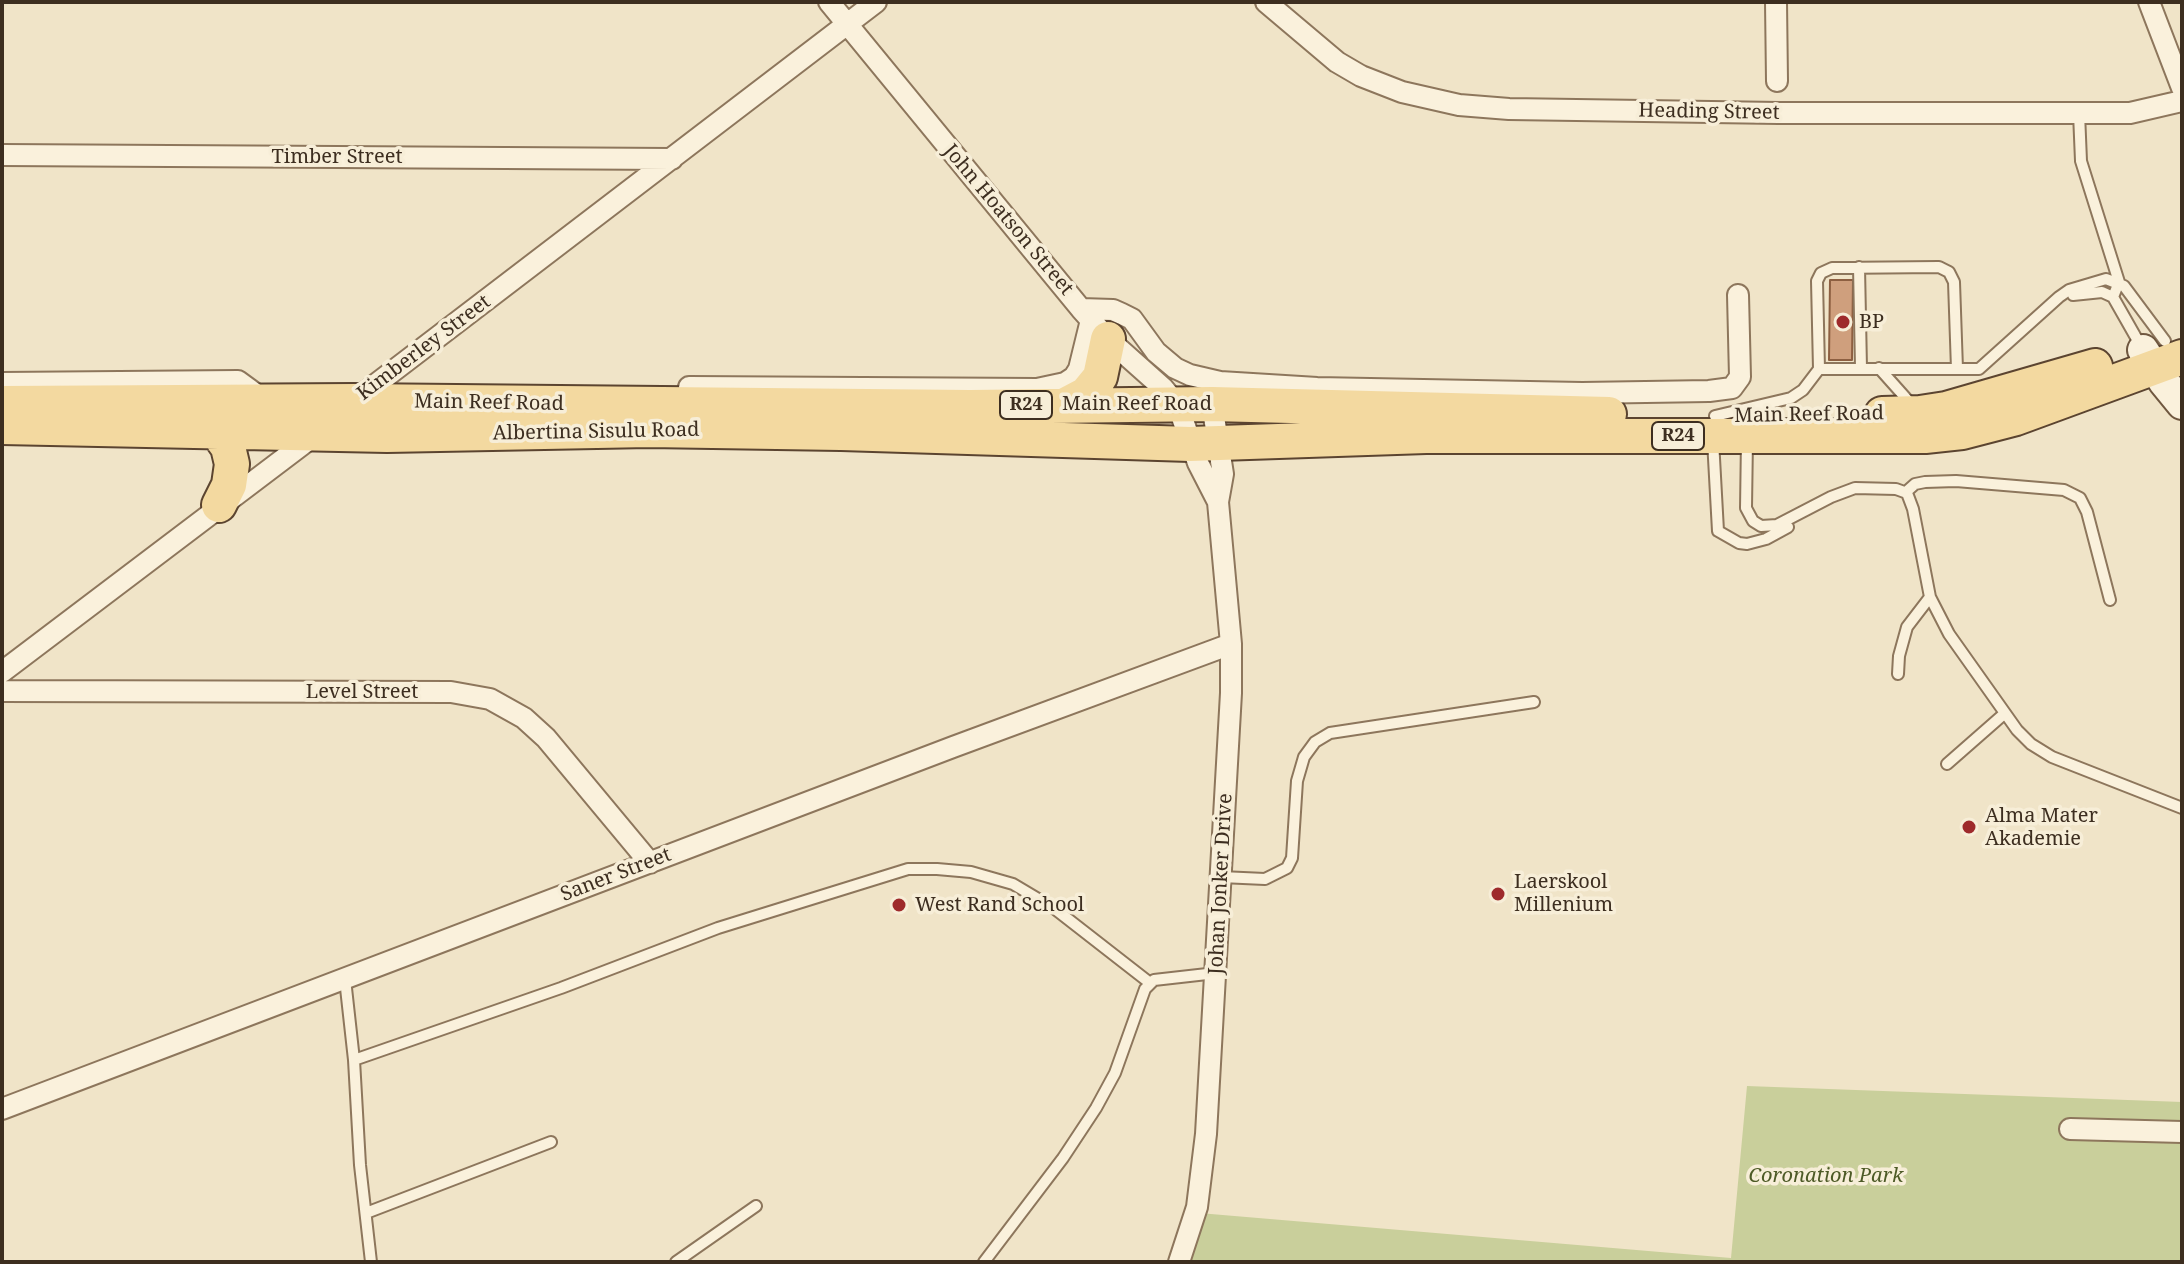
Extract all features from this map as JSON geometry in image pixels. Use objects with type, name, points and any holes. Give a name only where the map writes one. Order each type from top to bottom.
[{"type":"main road","points":[[1067,404],[1086,394],[1100,377],[1093,322]]},
{"type":"main road","points":[[2170,353],[2182,404]]},
{"type":"main road","name":"Main Reef Road","points":[[1204,443],[1725,430],[1920,413],[2170,353]]},
{"type":"main road","name":"Main Reef Road","points":[[2,403],[354,401],[970,407],[1212,404],[1725,430],[1925,436],[1962,432],[2016,418],[2170,353]]},
{"type":"main road","name":"Albertina Sisulu Road","points":[[2,427],[316,434],[649,430],[1204,443]]},
{"type":"main road","points":[[218,433],[228,447],[232,464],[229,485],[219,505]]},
{"type":"street","name":"John Hoatson Street","points":[[829,2],[1093,322],[1178,406]]},
{"type":"street","points":[[847,25],[876,2]]},
{"type":"street","name":"Heading Street","points":[[1266,2],[1337,62],[1361,76],[1402,92],[1459,105],[1509,109],[2130,113],[2182,101]]},
{"type":"street","points":[[1776,2],[1777,81]]},
{"type":"street","points":[[2149,2],[2182,88]]},
{"type":"street","name":"Kimberley Street","points":[[2,672],[847,25]]},
{"type":"street","name":"Timber Street","points":[[2,155],[672,159]]},
{"type":"street","points":[[498,403],[513,391],[530,387],[1037,389],[1065,383],[1074,377],[1093,322],[1113,310],[1132,319],[1156,352],[1175,368],[1220,382],[1317,388],[1582,393],[1709,391],[1732,388],[1740,377],[1738,295]]},
{"type":"street","points":[[2,383],[238,381],[267,403]]},
{"type":"street","name":"Johan Jonker Drive","points":[[1179,1262],[1197,1207],[1203,1162],[1231,693],[1231,644],[1218,502],[1204,443],[1212,404]]},
{"type":"street","name":"Johan Jonker Drive","points":[[1178,406],[1223,474],[1218,502]]},
{"type":"street","name":"Saner Street","points":[[2,1109],[1231,644]]},
{"type":"street","name":"Level Street","points":[[2,691],[451,692],[490,699],[524,718],[546,738],[650,863]]},
{"type":"street","points":[[2070,1129],[2182,1132]]},
{"type":"lane","points":[[2079,113],[2085,176],[2119,282],[2170,353]]},
{"type":"lane","points":[[1859,267],[1856,317],[1861,368]]},
{"type":"lane","points":[[1725,430],[1788,400],[1803,390],[1819,369],[1824,318],[1817,281],[1821,273],[1832,268],[1939,267],[1949,272],[1954,282],[1957,369]]},
{"type":"lane","points":[[1819,369],[1979,369],[2059,297],[2100,280],[2119,282]]},
{"type":"lane","points":[[2113,297],[2119,282]]},
{"type":"lane","points":[[2059,297],[2097,292],[2113,297],[2170,353]]},
{"type":"lane","points":[[1879,368],[1920,413]]},
{"type":"lane","points":[[1725,430],[1753,521],[1771,527],[1808,511]]},
{"type":"lane","points":[[1725,430],[1716,517],[1721,533],[1739,543],[1757,542],[1787,527],[1831,497],[1855,488],[1906,492],[1915,484],[1956,481],[2064,490],[2080,498],[2087,512],[2110,600]]},
{"type":"lane","points":[[1906,492],[1913,509],[1930,597],[1949,634],[2004,714],[2031,744],[2052,757],[2182,808]]},
{"type":"lane","points":[[1898,674],[1899,656],[1907,627],[1930,597]]},
{"type":"lane","points":[[1221,877],[1265,879],[1287,868],[1292,858],[1297,781],[1304,757],[1315,742],[1330,733],[1534,702]]},
{"type":"lane","points":[[1947,764],[2004,714]]},
{"type":"lane","points":[[354,1060],[561,988],[718,928],[908,869],[971,872],[1013,884],[1055,909],[1150,983]]},
{"type":"lane","points":[[984,1262],[1063,1158],[1096,1108],[1115,1073],[1142,994],[1150,983],[1216,973]]},
{"type":"lane","points":[[345,979],[371,1262]]},
{"type":"lane","points":[[366,1213],[551,1142]]},
{"type":"lane","points":[[676,1262],[756,1206]]},
{"type":"green space","name":"Coronation Park","points":[[1747,1086],[2182,1102],[2182,1262],[1186,1262],[1199,1213],[1731,1258]]},
{"type":"building","points":[[1830,280],[1853,280],[1852,360],[1829,360]]},
{"type":"place","name":"BP","points":[[1843,322]]},
{"type":"place","name":"Alma Mater Akademie","points":[[1969,827]]},
{"type":"place","name":"Laerskool Millenium","points":[[1498,894]]},
{"type":"place","name":"West Rand School","points":[[899,905]]}]
